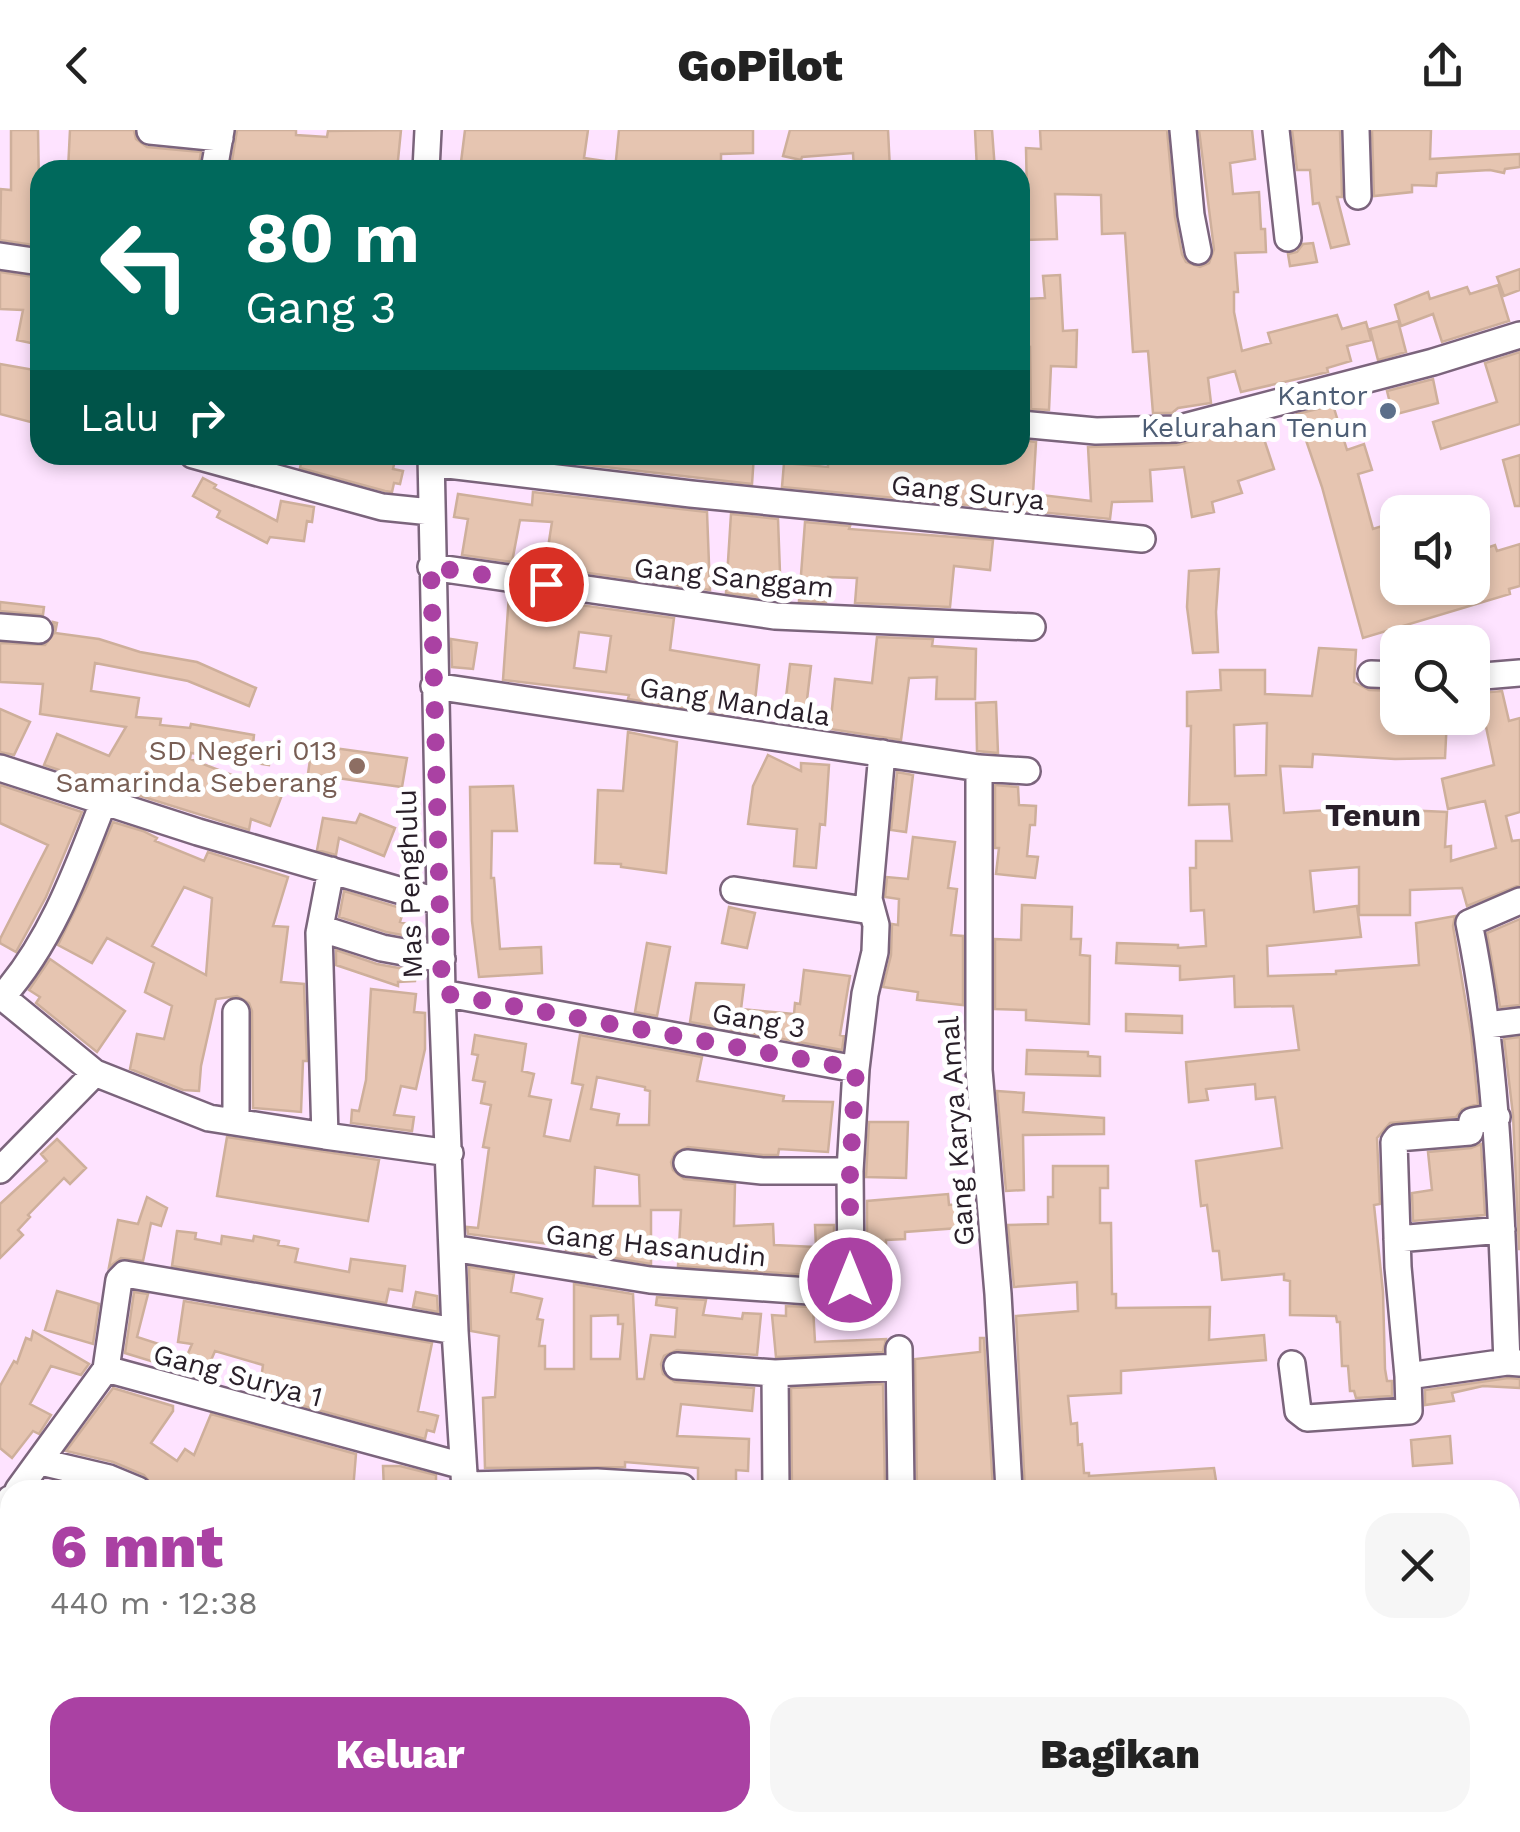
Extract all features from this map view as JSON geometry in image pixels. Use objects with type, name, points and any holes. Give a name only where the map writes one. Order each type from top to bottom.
[{"type":"street","points":[[426,160],[428,130]]},
{"type":"street","points":[[1184,130],[1198,251]]},
{"type":"street","points":[[1276,130],[1288,238]]},
{"type":"street","points":[[1356,130],[1358,196]]},
{"type":"street","points":[[150,131],[221,134],[216,160]]},
{"type":"street","points":[[0,256],[30,260]]},
{"type":"street","points":[[1030,425],[1096,431],[1176,429],[1433,362],[1520,335]]},
{"type":"street","points":[[237,465],[382,507],[431,512]]},
{"type":"street","name":"Mas Penghulu","points":[[431,465],[442,993],[455,1332],[465,1480]]},
{"type":"street","name":"Gang Surya","points":[[476,465],[691,494],[1142,540]]},
{"type":"street","name":"Gang Sanggam","points":[[431,567],[775,616],[1032,627]]},
{"type":"street","points":[[0,627],[39,630]]},
{"type":"street","points":[[1490,676],[1520,673]]},
{"type":"street","name":"Gang Mandala","points":[[434,686],[978,768],[1027,771]]},
{"type":"street","points":[[687,1164],[762,1171],[850,1171],[856,1069],[876,952],[876,925],[869,900],[882,754]]},
{"type":"street","points":[[0,768],[440,902]]},
{"type":"street","name":"Gang Karya Amal","points":[[978,768],[979,1070],[1008,1480]]},
{"type":"street","points":[[104,802],[49,930],[17,981],[1,996],[95,1073],[208,1118],[450,1154]]},
{"type":"street","points":[[325,1136],[320,933],[331,870]]},
{"type":"street","points":[[734,890],[871,911]]},
{"type":"street","points":[[1408,1376],[1514,1362],[1497,1117],[1487,1025],[1469,923],[1520,901]]},
{"type":"street","points":[[320,933],[332,932],[382,948],[442,960]]},
{"type":"street","name":"Gang 3","points":[[442,993],[856,1069]]},
{"type":"street","points":[[236,1012],[236,1122]]},
{"type":"street","points":[[1487,1025],[1520,1022]]},
{"type":"street","points":[[0,1170],[95,1073]]},
{"type":"street","points":[[1292,1364],[1298,1411],[1307,1418],[1409,1411],[1397,1240],[1395,1140],[1470,1132],[1472,1121],[1497,1117]]},
{"type":"street","name":"Gang Hasanudin","points":[[452,1248],[650,1280],[809,1290],[846,1287],[850,1280],[850,1171]]},
{"type":"street","points":[[1397,1240],[1502,1230]]},
{"type":"street","points":[[26,1480],[106,1370],[120,1280],[125,1274],[455,1332]]},
{"type":"street","points":[[677,1366],[775,1374],[899,1358],[901,1480]]},
{"type":"street","name":"Gang Surya 1","points":[[106,1370],[465,1480]]},
{"type":"street","points":[[775,1374],[776,1480]]},
{"type":"street","points":[[41,1462],[113,1480]]},
{"type":"building","points":[[11,130],[38,130],[39,160],[30,160],[30,244],[0,240],[1,189],[11,190]]},
{"type":"building","points":[[70,130],[134,130],[136,139],[147,147],[201,152],[200,160],[68,160]]},
{"type":"building","points":[[237,130],[296,130],[296,135],[327,137],[328,131],[401,130],[398,160],[232,160]]},
{"type":"building","points":[[465,130],[588,130],[584,158],[598,160],[461,160]]},
{"type":"building","points":[[619,130],[753,130],[753,153],[721,154],[721,160],[616,160]]},
{"type":"building","points":[[790,130],[888,130],[890,160],[853,160],[853,153],[801,160],[783,156]]},
{"type":"building","points":[[975,130],[992,130],[994,160],[976,160]]},
{"type":"building","points":[[1040,130],[1167,130],[1182,254],[1186,262],[1200,267],[1209,263],[1214,249],[1199,130],[1252,130],[1255,159],[1230,163],[1233,194],[1259,192],[1261,229],[1265,229],[1266,252],[1235,253],[1238,292],[1234,292],[1234,312],[1242,351],[1271,343],[1268,333],[1337,315],[1342,329],[1366,322],[1371,340],[1347,346],[1351,361],[1327,368],[1328,372],[1241,392],[1235,371],[1208,378],[1211,403],[1178,408],[1172,413],[1153,413],[1148,351],[1133,352],[1125,233],[1102,234],[1101,195],[1055,194],[1057,239],[1030,240],[1030,160],[1026,160],[1026,148],[1041,149]]},
{"type":"building","points":[[1292,130],[1340,130],[1342,197],[1337,197],[1349,244],[1331,248],[1319,203],[1313,204],[1310,170],[1297,170]]},
{"type":"building","points":[[1372,130],[1431,130],[1430,159],[1520,154],[1520,167],[1505,169],[1504,173],[1437,173],[1436,186],[1412,185],[1412,192],[1374,196]]},
{"type":"building","points":[[1313,243],[1317,262],[1290,266],[1288,254],[1297,252],[1303,244]]},
{"type":"building","points":[[1520,269],[1520,290],[1504,296],[1497,277]]},
{"type":"building","points":[[0,272],[30,276],[30,343],[17,340],[23,310],[0,309]]},
{"type":"building","points":[[1060,275],[1063,331],[1077,330],[1076,367],[1051,366],[1049,410],[1031,409],[1030,299],[1045,298],[1043,276]]},
{"type":"building","points":[[1498,285],[1509,321],[1442,342],[1433,314],[1401,326],[1395,305],[1428,292],[1430,299],[1467,287],[1470,294]]},
{"type":"building","points":[[1398,321],[1406,352],[1378,360],[1370,329]]},
{"type":"building","points":[[1520,352],[1520,424],[1441,449],[1433,422],[1497,402],[1485,363]]},
{"type":"building","points":[[0,364],[30,369],[30,422],[0,414]]},
{"type":"building","points":[[1433,379],[1438,403],[1393,415],[1387,391]]},
{"type":"building","points":[[1333,405],[1347,450],[1364,444],[1372,470],[1358,474],[1373,529],[1380,527],[1380,605],[1473,605],[1406,625],[1380,625],[1380,633],[1363,638],[1322,487],[1297,414]]},
{"type":"building","points":[[1259,424],[1274,469],[1238,481],[1242,493],[1212,502],[1214,512],[1192,517],[1184,467],[1150,470],[1152,501],[1112,502],[1110,519],[782,487],[784,465],[1030,465],[1030,441],[1036,442],[1033,494],[1091,501],[1088,447],[1177,445]]},
{"type":"building","points":[[1520,455],[1520,506],[1515,506],[1503,460]]},
{"type":"building","points":[[394,465],[393,469],[403,471],[400,484],[394,483],[392,492],[300,468]]},
{"type":"building","points":[[587,465],[753,465],[752,484]]},
{"type":"building","points":[[203,478],[216,485],[214,488],[277,521],[281,501],[314,507],[304,541],[270,537],[267,543],[217,517],[220,511],[193,496]]},
{"type":"building","points":[[533,492],[707,512],[710,590],[545,567],[552,522],[520,520],[512,562],[462,555],[468,519],[454,517],[458,494],[532,505]]},
{"type":"building","points":[[731,514],[778,519],[781,600],[726,593]]},
{"type":"building","points":[[805,522],[993,540],[990,570],[954,566],[950,607],[855,603],[857,578],[828,577],[826,602],[799,601]]},
{"type":"building","points":[[1520,544],[1520,586],[1509,589],[1510,594],[1490,600],[1490,547],[1495,545],[1497,551]]},
{"type":"building","points":[[1219,569],[1218,652],[1193,653],[1187,607],[1189,571]]},
{"type":"building","points":[[509,595],[674,618],[670,650],[759,665],[754,710],[727,707],[726,714],[628,699],[629,695],[503,680]],"holes":[[[579,632],[611,636],[606,672],[574,668]]]},
{"type":"building","points":[[0,602],[44,607],[43,615],[0,611]]},
{"type":"building","points":[[53,622],[57,623],[55,633],[197,662],[256,688],[249,706],[188,681],[95,663],[91,691],[139,698],[136,717],[161,719],[160,725],[190,728],[191,724],[254,735],[253,744],[272,747],[269,765],[191,753],[190,759],[237,777],[233,787],[264,792],[266,788],[282,795],[270,826],[251,819],[249,830],[121,790],[93,777],[92,781],[44,765],[57,734],[109,756],[126,727],[40,714],[43,684],[0,682],[0,643],[45,645],[55,632]]},
{"type":"building","points":[[877,637],[933,639],[932,646],[976,649],[975,699],[936,699],[937,677],[909,678],[901,740],[830,729],[835,679],[872,683]]},
{"type":"building","points":[[451,639],[477,643],[473,669],[452,667]]},
{"type":"building","points":[[1319,648],[1356,650],[1354,682],[1369,690],[1380,690],[1380,735],[1446,735],[1445,758],[1313,754],[1312,767],[1280,766],[1284,813],[1358,808],[1447,812],[1445,847],[1451,846],[1451,861],[1496,848],[1485,801],[1448,809],[1442,779],[1494,765],[1488,735],[1490,692],[1502,691],[1509,721],[1520,718],[1520,812],[1506,816],[1512,841],[1520,840],[1520,885],[1467,906],[1462,888],[1410,890],[1410,915],[1359,915],[1359,867],[1310,871],[1314,912],[1357,906],[1361,937],[1267,946],[1268,976],[1419,965],[1416,923],[1455,916],[1453,926],[1478,1104],[1462,1109],[1456,1117],[1390,1123],[1377,1138],[1380,1204],[1374,1205],[1383,1292],[1385,1369],[1387,1381],[1392,1381],[1392,1396],[1356,1398],[1354,1391],[1350,1391],[1348,1366],[1342,1366],[1340,1322],[1336,1316],[1290,1315],[1290,1281],[1284,1280],[1284,1274],[1222,1280],[1219,1251],[1213,1251],[1207,1205],[1201,1206],[1196,1161],[1282,1148],[1275,1097],[1256,1099],[1255,1084],[1206,1089],[1208,1100],[1189,1102],[1186,1062],[1299,1050],[1293,1006],[1235,1007],[1234,976],[1180,980],[1180,966],[1116,963],[1117,943],[1206,946],[1204,910],[1191,911],[1190,868],[1196,868],[1196,841],[1232,841],[1229,804],[1189,805],[1191,726],[1187,726],[1187,692],[1221,690],[1220,670],[1265,670],[1265,694],[1312,696]],"holes":[[[1267,723],[1266,775],[1235,776],[1234,725]]]},
{"type":"building","points":[[790,664],[811,666],[804,725],[783,722]]},
{"type":"building","points":[[996,702],[998,753],[977,751],[976,703]]},
{"type":"building","points":[[0,709],[30,722],[14,755],[0,752]]},
{"type":"building","points":[[628,732],[677,742],[666,873],[595,863],[598,790],[623,791]]},
{"type":"building","name":"SD Negeri 013 Samarinda Seberang","points":[[312,745],[407,758],[402,787],[308,774]]},
{"type":"building","points":[[768,755],[801,771],[801,763],[829,765],[825,825],[820,824],[816,868],[794,866],[797,829],[748,824],[753,786]]},
{"type":"building","points":[[897,772],[913,775],[906,832],[891,830]]},
{"type":"building","points":[[0,785],[82,812],[46,897],[16,952],[0,943],[0,939],[48,845],[0,823]]},
{"type":"building","points":[[995,785],[1018,787],[1019,805],[1036,806],[1027,856],[1038,857],[1035,878],[996,874],[999,848],[995,848]]},
{"type":"building","points":[[513,786],[517,831],[492,831],[491,878],[500,949],[541,947],[542,973],[479,977],[472,921],[470,787]]},
{"type":"building","points":[[360,814],[395,828],[384,856],[339,838],[336,855],[317,850],[323,818],[356,823]]},
{"type":"building","points":[[113,822],[143,831],[157,838],[155,841],[204,861],[208,852],[288,877],[273,926],[288,927],[281,982],[304,984],[307,1061],[303,1061],[301,1112],[253,1108],[252,1011],[249,1003],[237,996],[216,999],[199,1091],[183,1090],[130,1069],[137,1034],[164,1039],[172,1006],[145,992],[154,963],[107,938],[92,963],[58,945]],"holes":[[[184,887],[212,898],[206,975],[152,946]]]},
{"type":"building","points":[[913,837],[955,842],[948,888],[957,889],[951,935],[963,936],[963,1005],[917,1000],[918,992],[883,987],[891,955],[892,924],[898,925],[899,899],[885,897],[887,877],[908,879]]},
{"type":"building","points":[[344,891],[404,909],[400,922],[421,928],[418,938],[339,917]]},
{"type":"building","points":[[1022,905],[1072,907],[1071,939],[1081,939],[1080,955],[1090,956],[1089,1024],[1026,1020],[1026,1010],[995,1009],[995,939],[1021,940]]},
{"type":"building","points":[[729,907],[755,913],[747,948],[722,943]]},
{"type":"building","points":[[1520,919],[1520,1005],[1500,1007],[1487,933]]},
{"type":"building","points":[[647,943],[670,947],[657,1016],[635,1012]]},
{"type":"building","points":[[336,950],[377,964],[416,971],[415,981],[398,982],[398,986],[336,965]]},
{"type":"building","points":[[50,959],[125,1011],[97,1052],[36,1003],[40,997],[29,990]]},
{"type":"building","points":[[804,970],[850,976],[840,1035],[844,1036],[842,1050],[690,1022],[696,983],[744,985],[741,1009],[794,1014],[795,1003],[800,1004]]},
{"type":"building","points":[[371,989],[416,994],[414,1012],[425,1013],[425,1049],[416,1089],[401,1086],[394,1115],[414,1117],[412,1131],[351,1123],[352,1110],[359,1111],[366,1080]]},
{"type":"building","points":[[1126,1014],[1182,1016],[1182,1033],[1126,1031]]},
{"type":"building","points":[[475,1035],[526,1044],[522,1071],[534,1074],[529,1096],[551,1100],[544,1136],[570,1141],[583,1085],[572,1083],[580,1035],[702,1057],[697,1081],[784,1096],[783,1101],[833,1102],[828,1152],[779,1149],[778,1155],[763,1155],[688,1147],[675,1153],[671,1162],[673,1170],[684,1179],[735,1184],[734,1226],[773,1224],[774,1245],[816,1247],[815,1225],[834,1225],[834,1272],[809,1275],[678,1266],[681,1210],[651,1210],[651,1264],[566,1250],[566,1246],[468,1234],[467,1227],[478,1228],[489,1148],[483,1147],[491,1105],[481,1103],[485,1082],[473,1080],[478,1055],[472,1054]],"holes":[[[597,1077],[650,1091],[649,1125],[617,1125],[619,1114],[591,1109]],[[595,1167],[639,1175],[640,1206],[593,1206]]]},
{"type":"building","points":[[1520,1037],[1519,1249],[1513,1115],[1504,1039]]},
{"type":"building","points":[[1027,1050],[1088,1052],[1088,1056],[1100,1057],[1100,1076],[1026,1074]]},
{"type":"building","points":[[997,1091],[1024,1093],[1023,1112],[1104,1118],[1104,1134],[1023,1135],[1024,1190],[1006,1191]]},
{"type":"building","points":[[869,1122],[908,1122],[906,1178],[866,1177]]},
{"type":"building","points":[[227,1137],[379,1160],[368,1221],[217,1196]]},
{"type":"building","points":[[57,1139],[86,1168],[70,1184],[64,1178],[28,1215],[18,1230],[23,1235],[0,1258],[0,1204],[47,1161],[41,1154]]},
{"type":"building","points":[[1481,1144],[1485,1215],[1413,1221],[1412,1193],[1432,1190],[1428,1152]]},
{"type":"building","points":[[1053,1166],[1108,1166],[1108,1188],[1100,1188],[1100,1223],[1111,1223],[1112,1294],[1116,1294],[1116,1308],[1210,1307],[1209,1340],[1264,1335],[1266,1360],[1121,1371],[1121,1393],[1068,1396],[1071,1424],[1077,1423],[1084,1473],[1089,1476],[1214,1468],[1216,1480],[1024,1480],[1016,1316],[1078,1311],[1077,1282],[1014,1287],[1008,1225],[1048,1224],[1048,1197],[1053,1197]]},
{"type":"building","points":[[948,1194],[949,1205],[970,1203],[972,1227],[905,1232],[905,1239],[886,1240],[886,1259],[867,1260],[867,1201]]},
{"type":"building","points":[[147,1197],[167,1208],[161,1226],[151,1223],[143,1261],[121,1258],[109,1267],[118,1220],[138,1224]]},
{"type":"building","points":[[177,1231],[196,1233],[195,1239],[221,1244],[222,1236],[279,1241],[278,1245],[298,1249],[295,1262],[349,1272],[351,1259],[405,1266],[402,1291],[389,1289],[386,1303],[172,1266]]},
{"type":"building","points":[[469,1267],[514,1274],[511,1292],[542,1299],[537,1319],[543,1320],[539,1346],[545,1346],[545,1369],[574,1369],[574,1284],[633,1294],[637,1379],[644,1379],[651,1335],[675,1337],[677,1308],[656,1305],[657,1297],[706,1300],[703,1315],[742,1319],[743,1313],[761,1314],[757,1355],[677,1350],[664,1356],[661,1364],[663,1374],[675,1382],[754,1388],[752,1411],[681,1404],[677,1436],[749,1439],[748,1471],[736,1470],[736,1480],[698,1480],[698,1468],[625,1462],[625,1467],[485,1468],[483,1398],[495,1397],[499,1336],[471,1331]],"holes":[[[618,1315],[618,1324],[623,1324],[620,1359],[591,1359],[591,1316]]]},
{"type":"building","points":[[57,1291],[99,1304],[93,1344],[45,1330]]},
{"type":"building","points":[[134,1292],[148,1294],[137,1337],[159,1344],[154,1362],[125,1353]]},
{"type":"building","points":[[416,1292],[437,1296],[438,1312],[413,1307]]},
{"type":"building","points":[[184,1301],[432,1343],[418,1411],[438,1416],[434,1432],[427,1430],[425,1439],[259,1394],[263,1365],[215,1351],[203,1379],[180,1372],[192,1344],[178,1342]]},
{"type":"building","points":[[786,1306],[813,1307],[815,1342],[886,1339],[883,1352],[776,1357],[772,1315],[786,1316]]},
{"type":"building","points":[[33,1331],[89,1364],[81,1375],[51,1366],[30,1404],[51,1415],[39,1434],[33,1431],[12,1458],[0,1448],[0,1386]]},
{"type":"building","points":[[980,1338],[984,1338],[992,1480],[917,1480],[915,1359],[980,1352]]},
{"type":"building","points":[[1520,1379],[1520,1388],[1483,1386],[1452,1393],[1454,1401],[1425,1405],[1425,1390]]},
{"type":"building","points":[[883,1384],[885,1480],[792,1480],[791,1388]]},
{"type":"building","points":[[113,1388],[173,1406],[151,1443],[177,1461],[185,1449],[194,1455],[211,1414],[356,1454],[354,1480],[148,1480],[113,1462],[66,1451]]},
{"type":"building","points":[[1450,1436],[1452,1463],[1413,1466],[1411,1440]]},
{"type":"building","points":[[383,1466],[436,1475],[436,1480],[384,1480]]},
{"type":"place","name":"Kantor Kelurahan Tenun","points":[[1388,411]]},
{"type":"place","name":"SD Negeri 013 Samarinda Seberang","points":[[357,766]]},
{"type":"district","name":"Tenun","points":[[1373,815]]},
{"type":"route","points":[[546,584],[431,567],[442,993],[856,1069],[850,1171],[850,1280]]}]
